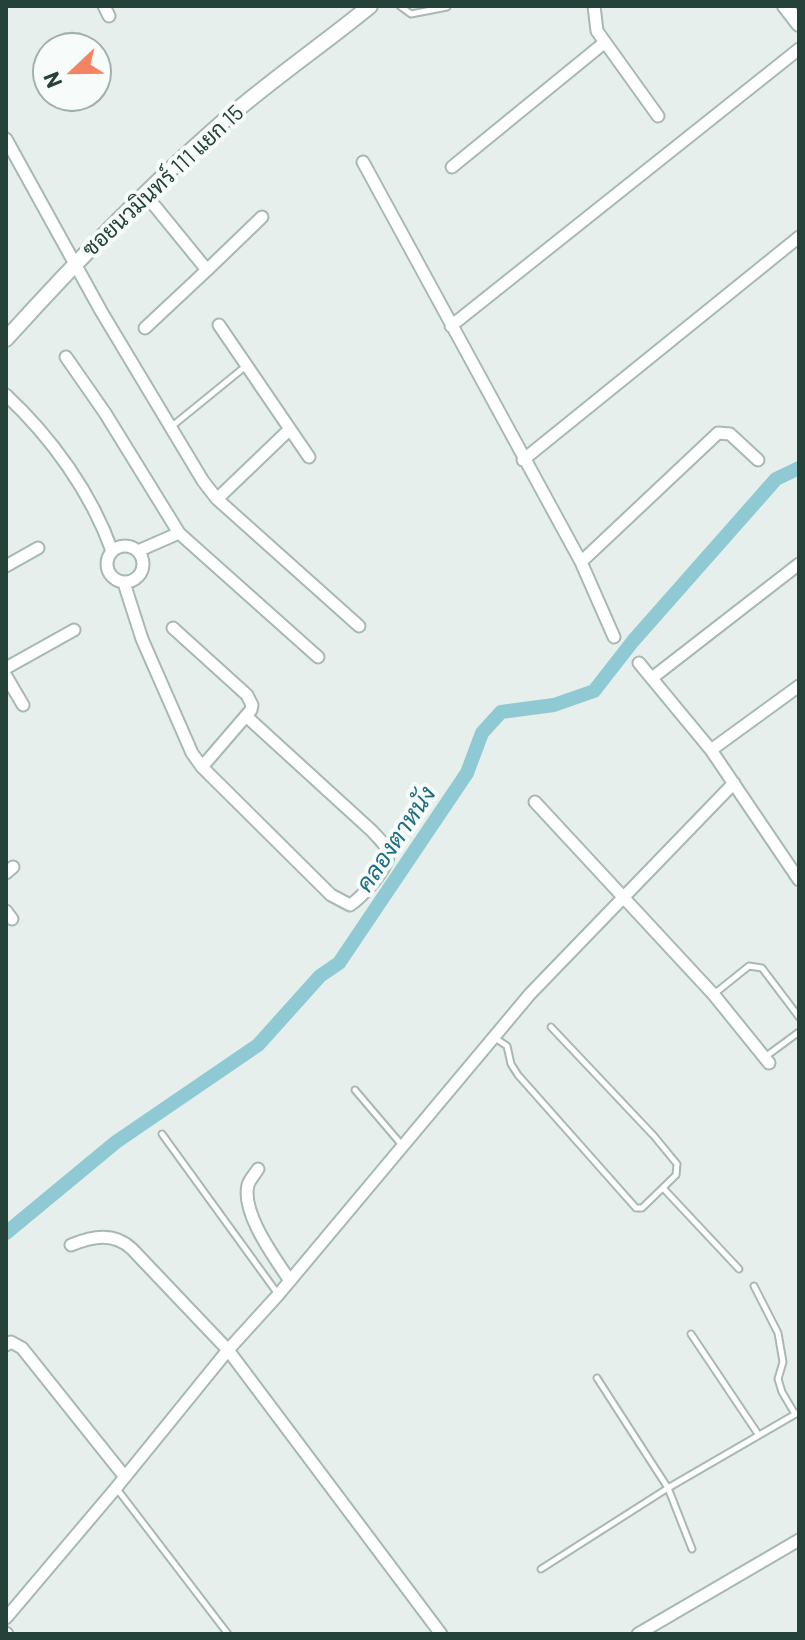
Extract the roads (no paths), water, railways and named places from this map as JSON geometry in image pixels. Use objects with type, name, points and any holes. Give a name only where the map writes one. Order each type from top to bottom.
[{"type":"street","name":"ซอยนวมินทร์ 111 แยก 15","points":[[6,339],[75,264],[220,124],[370,6]]},
{"type":"street","points":[[594,6],[597,31],[658,116]]},
{"type":"street","points":[[785,6],[799,24]]},
{"type":"street","points":[[452,167],[604,43]]},
{"type":"street","points":[[451,326],[799,49]]},
{"type":"street","points":[[6,139],[75,264],[217,499],[359,626]]},
{"type":"street","points":[[363,162],[581,562],[614,637]]},
{"type":"street","points":[[145,194],[207,270]]},
{"type":"street","points":[[145,328],[262,217]]},
{"type":"street","points":[[523,460],[799,237]]},
{"type":"street","points":[[219,325],[309,457]]},
{"type":"street","points":[[66,357],[105,413],[179,533],[318,657]]},
{"type":"street","points":[[6,395],[37,424],[88,499],[112,551]]},
{"type":"street","points":[[217,499],[290,429]]},
{"type":"street","points":[[581,562],[718,433],[730,434],[758,460]]},
{"type":"street","points":[[138,551],[179,533]]},
{"type":"street","points":[[125,546],[138,551],[142,557],[142,572],[138,578],[124,583],[117,581],[107,571],[108,557],[112,551],[125,546]]},
{"type":"street","points":[[6,566],[38,548]]},
{"type":"street","points":[[652,678],[799,564]]},
{"type":"street","points":[[124,583],[142,639],[192,753],[202,767],[331,895],[350,905],[383,869],[388,851],[372,831],[246,716]]},
{"type":"street","points":[[173,628],[247,695],[252,705],[202,767]]},
{"type":"street","points":[[6,668],[74,630]]},
{"type":"street","points":[[639,663],[711,750],[799,880]]},
{"type":"street","points":[[6,676],[23,705]]},
{"type":"street","points":[[711,750],[799,686]]},
{"type":"street","points":[[8,1611],[116,1488],[228,1350],[290,1281],[530,994],[734,783]]},
{"type":"street","points":[[535,802],[714,995],[767,1060]]},
{"type":"street","points":[[258,1169],[249,1183],[247,1197],[252,1216],[290,1281]]},
{"type":"street","points":[[71,1245],[86,1239],[110,1236],[122,1240],[228,1350],[441,1634]]},
{"type":"street","points":[[6,1345],[11,1342],[22,1348],[125,1477]]},
{"type":"street","points":[[638,1634],[799,1540]]},
{"type":"lane","points":[[400,6],[411,14],[447,7]]},
{"type":"lane","points":[[171,427],[247,365]]},
{"type":"lane","points":[[714,995],[749,966],[755,965],[762,968],[799,1017]]},
{"type":"lane","points":[[495,1037],[507,1046],[511,1064],[518,1075],[636,1208],[642,1208],[676,1175],[677,1164],[551,1027]]},
{"type":"lane","points":[[767,1060],[799,1032]]},
{"type":"lane","points":[[355,1090],[402,1145]]},
{"type":"lane","points":[[162,1134],[278,1295]]},
{"type":"lane","points":[[663,1188],[739,1269]]},
{"type":"lane","points":[[541,1569],[668,1488],[797,1413],[782,1392],[778,1379],[783,1362],[778,1333],[754,1286]]},
{"type":"lane","points":[[691,1334],[758,1434]]},
{"type":"lane","points":[[597,1378],[668,1488],[692,1549]]},
{"type":"lane","points":[[116,1488],[228,1634]]},
{"type":"waterway","name":"คลองตาหนัง","points":[[6,1233],[116,1142],[258,1045],[320,976],[339,963],[467,773],[482,733],[501,712],[554,705],[594,691],[633,641],[776,479],[799,468]]}]
